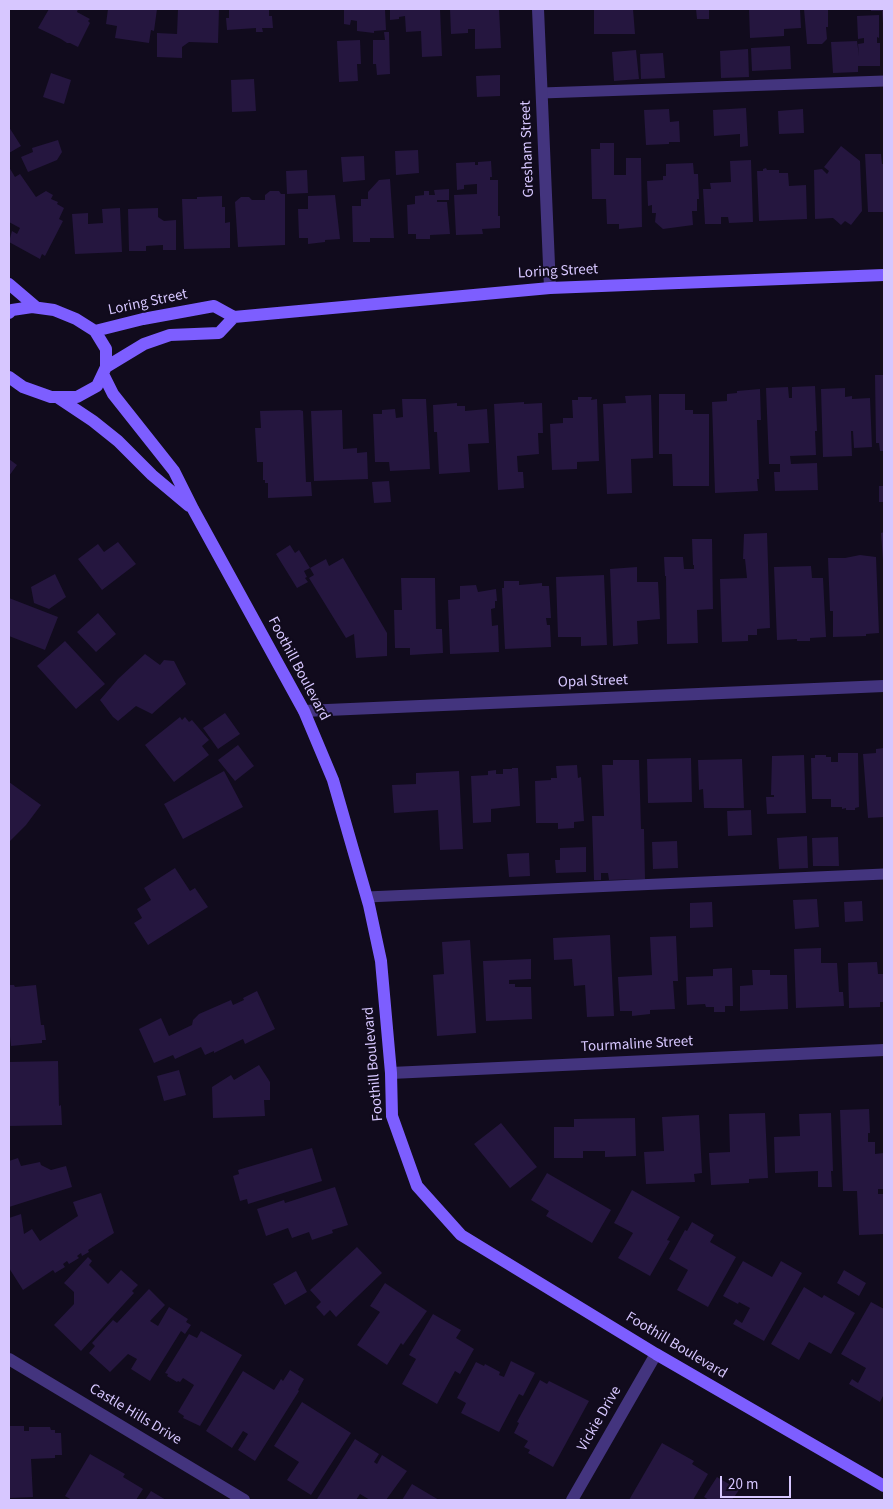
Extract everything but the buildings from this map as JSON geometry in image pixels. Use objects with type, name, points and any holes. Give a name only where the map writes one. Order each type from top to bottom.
[{"type":"main road","name":"Loring Street","points":[[96,331],[143,319],[214,306],[234,317],[550,288],[884,275]]},
{"type":"main road","points":[[9,284],[36,308]]},
{"type":"main road","points":[[9,313],[12,310],[32,306],[54,310],[76,319],[96,331]]},
{"type":"main road","points":[[11,380],[23,387],[51,397],[77,397],[97,386],[105,370],[144,344],[170,335],[219,333],[234,317]]},
{"type":"main road","name":"Foothill Boulevard","points":[[96,331],[106,349],[105,370],[113,394],[174,471],[304,711],[333,780],[367,897],[381,961],[391,1073],[392,1116],[417,1186],[462,1235],[656,1354],[884,1486]]},
{"type":"main road","name":"Foothill Boulevard","points":[[57,397],[93,421],[118,441],[152,475],[193,509]]},
{"type":"street","name":"Gresham Street","points":[[538,9],[550,288]]},
{"type":"street","name":"Opal Street","points":[[304,711],[884,686]]},
{"type":"street","name":"Tourmaline Street","points":[[391,1073],[884,1050]]},
{"type":"street","name":"Vickie Drive","points":[[572,1500],[656,1354]]},
{"type":"street","name":"Castle Hills Drive","points":[[9,1358],[244,1500]]},
{"type":"lane","points":[[542,93],[884,81]]},
{"type":"lane","points":[[367,897],[884,874]]}]
